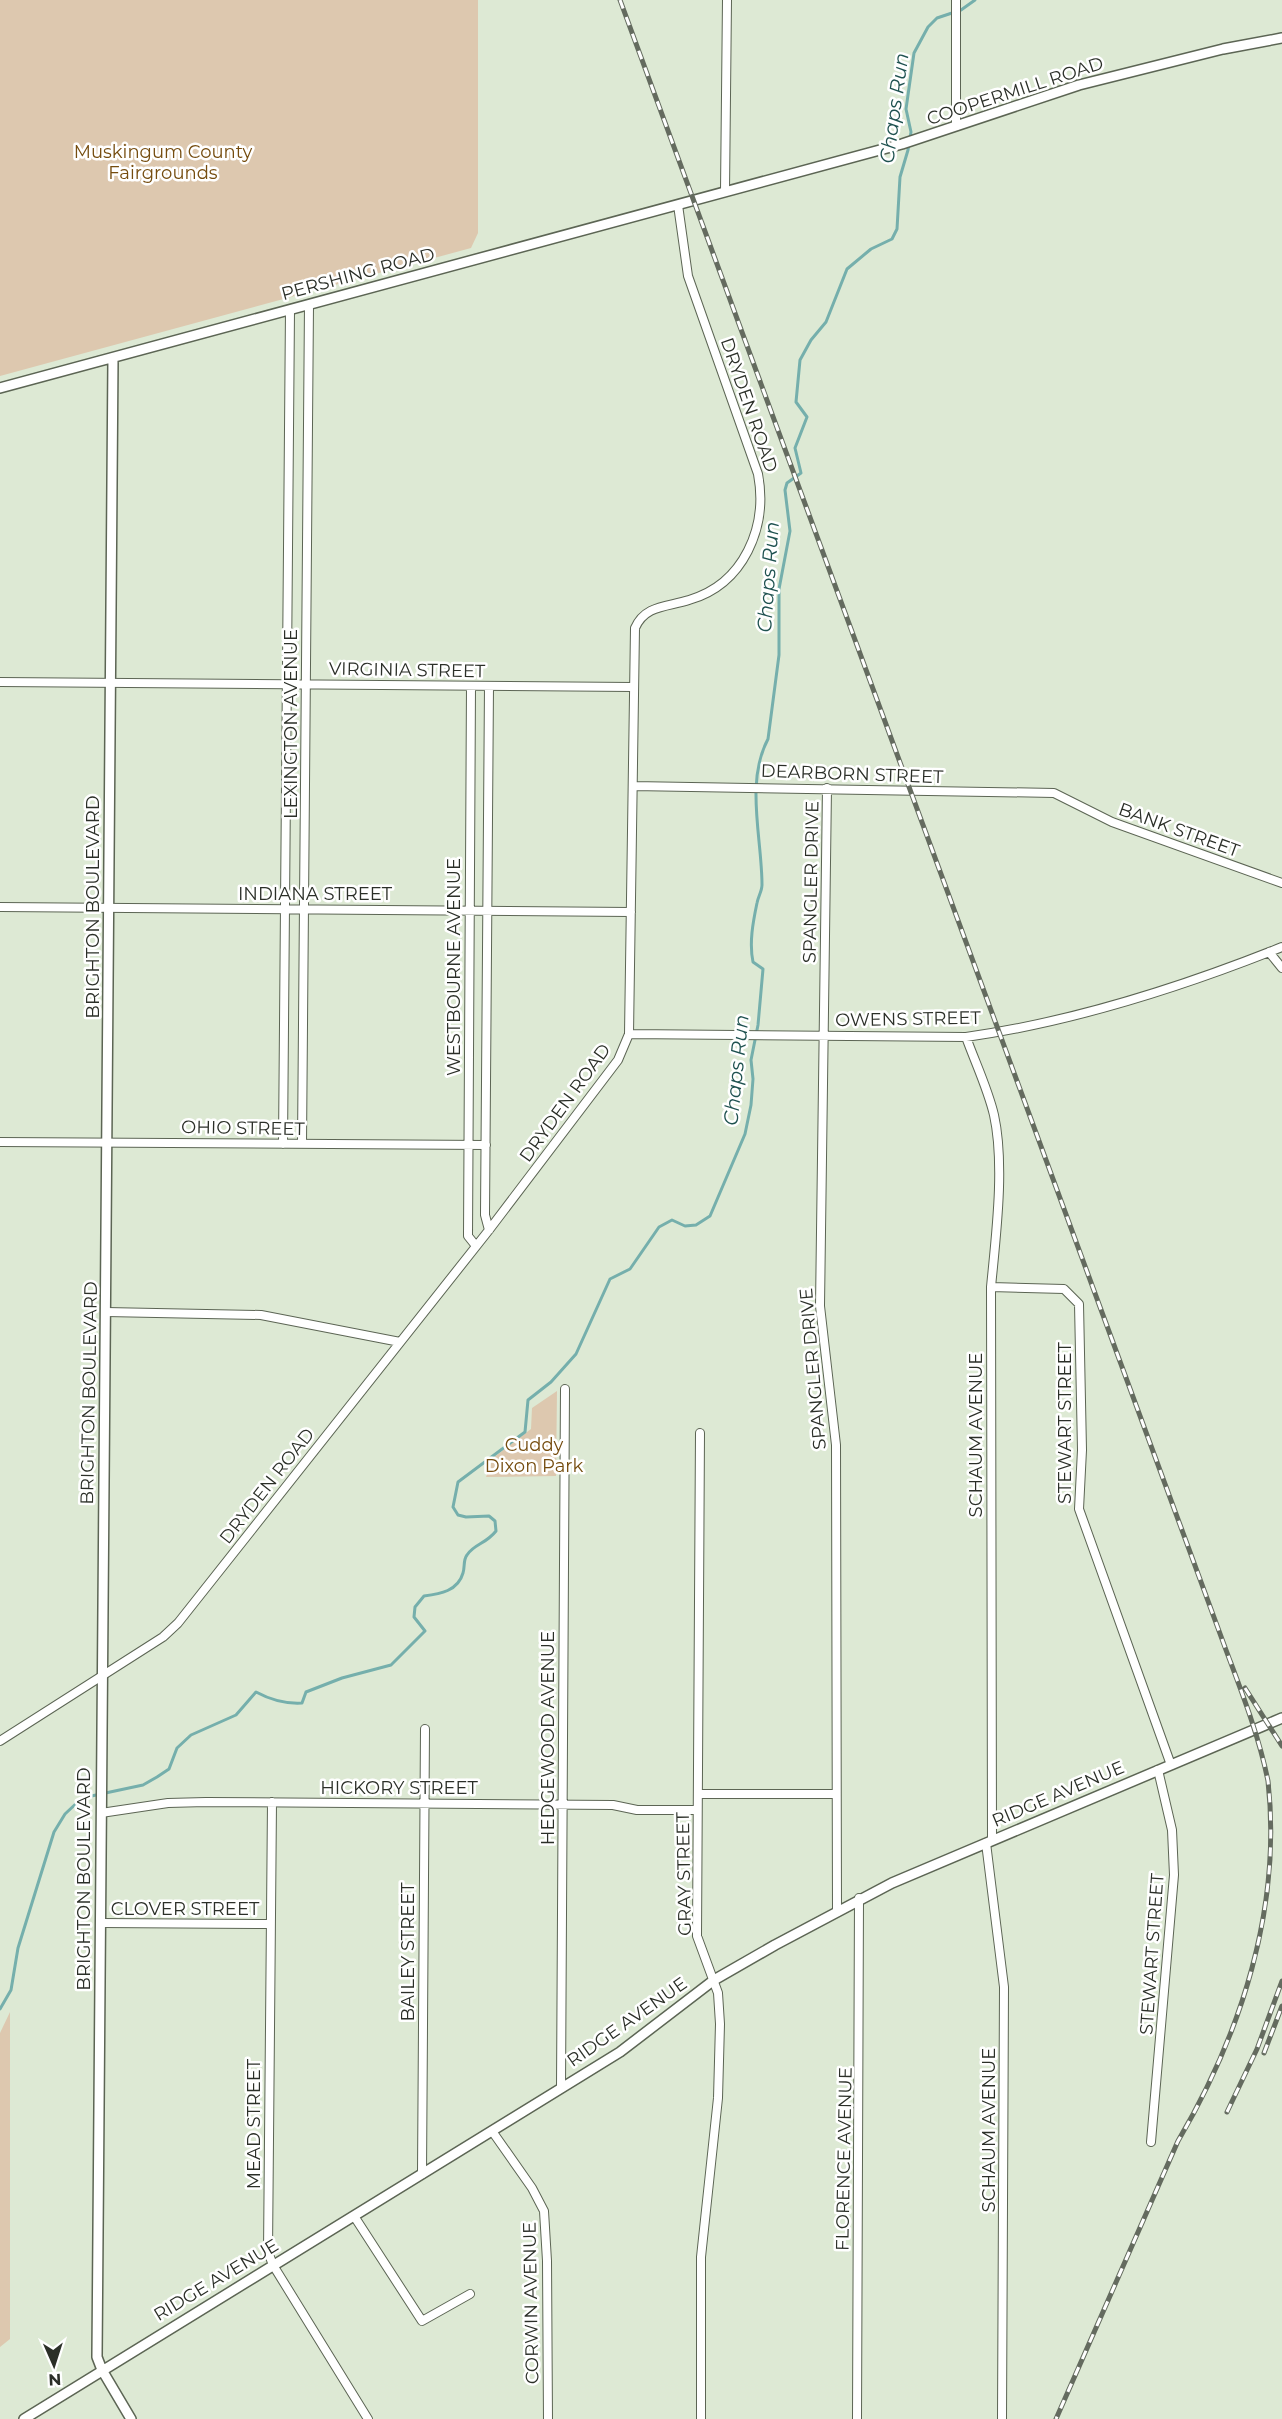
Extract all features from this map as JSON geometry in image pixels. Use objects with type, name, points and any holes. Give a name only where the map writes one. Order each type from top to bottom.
[{"type":"street","points":[[725,191],[727,0]]},
{"type":"street","points":[[956,2],[956,126]]},
{"type":"street","name":"COOPERMILL ROAD","points":[[725,191],[902,144],[1079,85],[1223,49],[1282,38]]},
{"type":"street","name":"PERSHING ROAD","points":[[0,388],[725,191]]},
{"type":"street","name":"DRYDEN ROAD","points":[[0,1741],[103,1676],[178,1623],[489,1230],[618,1060],[629,1034],[633,642],[639,620],[651,609],[690,600],[727,580],[751,545],[762,508],[758,474],[688,276],[678,205]]},
{"type":"street","name":"LEXINGTON AVENUE","points":[[302,1144],[306,909],[309,304]]},
{"type":"street","name":"LEXINGTON AVENUE","points":[[283,1144],[290,310]]},
{"type":"street","name":"BRIGHTON BOULEVARD","points":[[113,358],[97,2357],[102,2370],[132,2419]]},
{"type":"street","name":"VIRGINIA STREET","points":[[0,682],[633,687]]},
{"type":"street","name":"WESTBOURNE AVENUE","points":[[471,686],[467,1144],[468,1237],[476,1246]]},
{"type":"street","name":"WESTBOURNE AVENUE","points":[[489,686],[485,1215],[489,1230]]},
{"type":"street","name":"DEARBORN STREET","points":[[633,786],[749,786],[1054,793],[1069,798]]},
{"type":"street","name":"SPANGLER DRIVE","points":[[826,788],[820,1306],[836,1445],[837,1912]]},
{"type":"street","name":"BANK STREET","points":[[1069,798],[1112,822],[1282,883]]},
{"type":"street","name":"INDIANA STREET","points":[[0,907],[631,912]]},
{"type":"street","name":"OWENS STREET","points":[[629,1034],[966,1036],[1032,1026],[1132,999],[1171,988],[1282,947]]},
{"type":"street","points":[[1269,952],[1282,968]]},
{"type":"street","name":"SCHAUM AVENUE","points":[[966,1036],[993,1113],[997,1135],[997,1218],[991,1287],[989,1841],[1004,1988],[1002,2419]]},
{"type":"street","name":"OHIO STREET","points":[[0,1142],[486,1145]]},
{"type":"street","name":"STEWART STREET","points":[[991,1287],[1064,1289],[1079,1304],[1082,1450],[1079,1509],[1171,1765]]},
{"type":"street","points":[[106,1312],[261,1315],[400,1342]]},
{"type":"street","name":"HEDGEWOOD AVENUE","points":[[561,2088],[565,1389]]},
{"type":"street","name":"GRAY STREET","points":[[700,1433],[697,1936],[718,1993],[720,2024],[718,2098],[701,2257],[701,2419]]},
{"type":"street","name":"RIDGE AVENUE","points":[[24,2419],[620,2052],[714,1980],[859,1898],[1282,1718]]},
{"type":"street","name":"BAILEY STREET","points":[[422,2174],[425,1729]]},
{"type":"street","name":"STEWART STREET","points":[[1152,2142],[1174,1875],[1172,1830],[1158,1770]]},
{"type":"street","points":[[698,1794],[836,1794]]},
{"type":"street","name":"HICKORY STREET","points":[[101,1808],[168,1803],[272,1802],[563,1804],[613,1805],[637,1810],[697,1810]]},
{"type":"street","name":"MEAD STREET","points":[[272,1802],[268,2252],[273,2265],[368,2419]]},
{"type":"street","name":"FLORENCE AVENUE","points":[[857,2419],[859,1898]]},
{"type":"street","name":"CLOVER STREET","points":[[101,1923],[270,1924]]},
{"type":"street","name":"CORWIN AVENUE","points":[[492,2131],[532,2188],[544,2211],[548,2261],[548,2419]]},
{"type":"street","points":[[354,2216],[422,2321],[470,2294]]},
{"type":"green space","name":"Muskingum County Fairgrounds","points":[[0,0],[478,0],[478,233],[471,248],[0,376]]},
{"type":"green space","name":"Cuddy Dixon Park","points":[[557,1391],[556,1476],[486,1477],[493,1458],[531,1429],[532,1408]]},
{"type":"green space","points":[[10,2012],[10,2339],[0,2347],[0,2033]]},
{"type":"waterway","name":"Chaps Run","points":[[0,2009],[11,1990],[18,1948],[54,1832],[65,1814],[82,1798],[143,1785],[157,1777],[169,1769],[177,1748],[191,1735],[236,1715],[256,1692],[290,1703],[302,1703],[306,1692],[342,1678],[391,1665],[425,1631],[414,1617],[415,1607],[424,1596],[442,1593],[453,1588],[461,1579],[467,1555],[496,1531],[495,1521],[489,1516],[458,1515],[453,1507],[458,1482],[525,1432],[528,1400],[551,1382],[576,1354],[610,1279],[630,1269],[659,1227],[672,1220],[685,1226],[696,1225],[710,1216],[745,1134],[751,1105],[753,1079],[751,1060],[758,1025],[763,969],[753,962],[751,947],[754,918],[762,885],[756,810],[757,773],[768,739],[779,655],[779,589],[790,531],[785,490],[787,483],[801,473],[795,448],[807,417],[796,402],[800,360],[811,340],[826,322],[847,269],[871,249],[892,239],[897,229],[900,177],[911,132],[906,109],[914,53],[928,27],[937,18],[961,10],[975,0]]},
{"type":"railway","points":[[620,0],[1244,1698],[1268,1781],[1271,1829],[1269,1876],[1252,1968],[1238,2014],[1201,2100],[1178,2141],[1056,2419]]},
{"type":"railway","points":[[1245,1688],[1282,1746]]},
{"type":"railway","points":[[1227,2112],[1257,2049],[1282,1981]]},
{"type":"railway","points":[[1264,2053],[1282,2006]]}]
